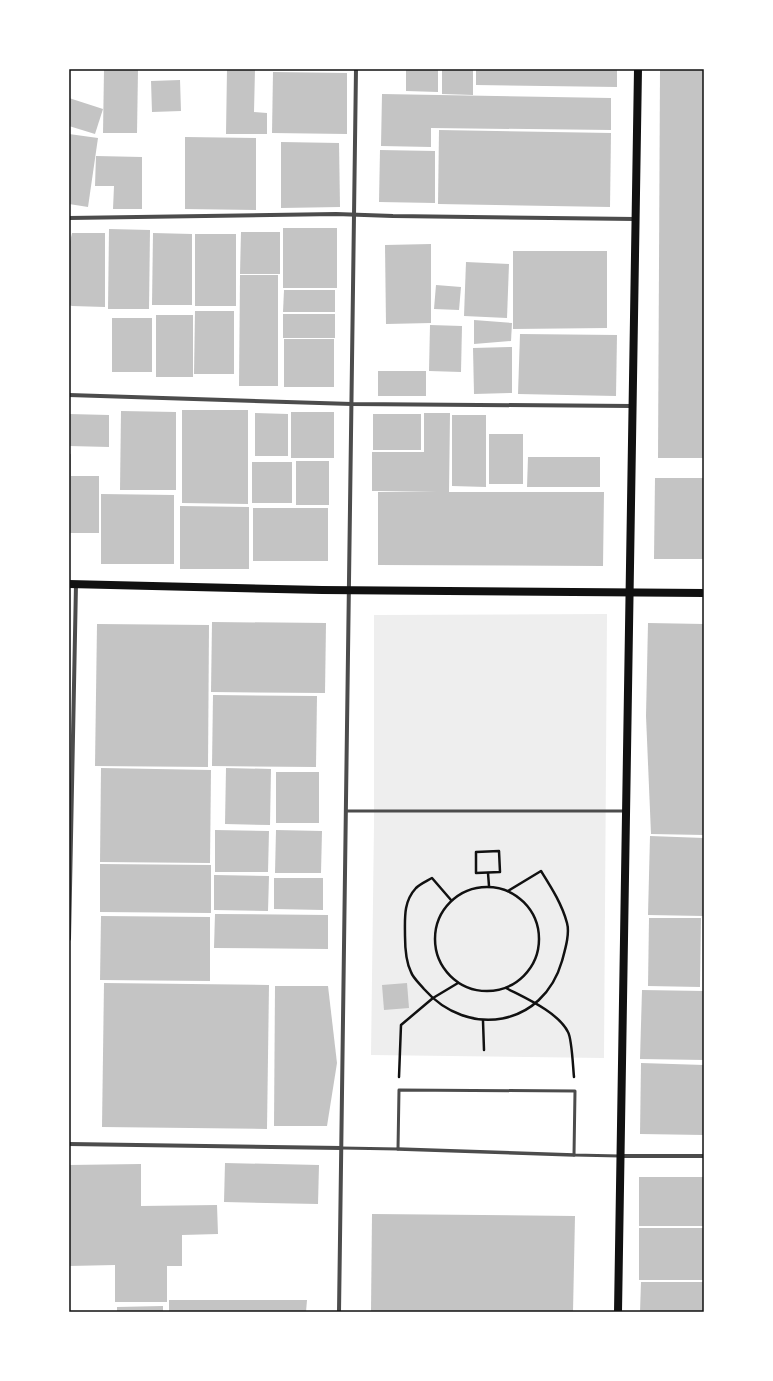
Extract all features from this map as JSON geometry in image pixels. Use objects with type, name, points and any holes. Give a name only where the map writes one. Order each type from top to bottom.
[{"type":"main road","points":[[618,1312],[638,69]]},
{"type":"main road","points":[[73,584],[350,590],[704,593]]},
{"type":"street","points":[[339,1312],[356,69]]},
{"type":"street","points":[[69,218],[354,214],[393,216],[635,219]]},
{"type":"street","points":[[69,395],[352,404],[632,406]]},
{"type":"street","points":[[69,939],[73,584]]},
{"type":"street","points":[[69,1144],[341,1148]]},
{"type":"street","points":[[398,1149],[574,1155]]},
{"type":"street","points":[[621,1156],[704,1156]]},
{"type":"lane","points":[[346,811],[626,811]]},
{"type":"lane","points":[[341,1148],[398,1149],[399,1090],[576,1091],[574,1155],[621,1156]]},
{"type":"path","points":[[499,851],[500,872],[488,873],[476,873],[476,852],[499,851]]},
{"type":"path","points":[[451,900],[432,878],[416,888],[405,909],[405,950],[411,973],[433,998],[456,1014],[483,1021],[513,1017],[536,1004],[557,977],[566,948],[567,924],[555,894],[541,871],[508,891]]},
{"type":"path","points":[[488,873],[489,886]]},
{"type":"path","points":[[489,886],[508,891],[525,903],[536,920],[540,940],[535,960],[523,977],[506,988],[484,991],[473,990],[458,983],[444,970],[436,953],[434,933],[440,915],[451,900],[469,890],[489,886]]},
{"type":"path","points":[[399,1090],[401,1025],[433,998],[458,983]]},
{"type":"path","points":[[506,988],[536,1004],[559,1021],[569,1032],[576,1091]]},
{"type":"path","points":[[483,1021],[484,1050]]},
{"type":"shaded area","points":[[607,614],[604,1058],[371,1055],[374,825],[374,615]]},
{"type":"building","points":[[104,69],[138,69],[137,133],[103,133]]},
{"type":"building","points":[[227,69],[255,69],[254,112],[267,113],[267,134],[226,134]]},
{"type":"building","points":[[406,69],[438,69],[438,92],[406,91]]},
{"type":"building","points":[[442,69],[473,69],[473,95],[442,94]]},
{"type":"building","points":[[476,69],[617,69],[617,87],[476,85]]},
{"type":"building","points":[[660,69],[704,69],[704,458],[658,458]]},
{"type":"building","points":[[273,72],[347,73],[347,134],[272,133]]},
{"type":"building","points":[[180,80],[181,111],[152,112],[151,81]]},
{"type":"building","points":[[382,94],[611,98],[611,130],[431,128],[431,147],[381,146]]},
{"type":"building","points":[[69,98],[103,109],[95,134],[69,126]]},
{"type":"building","points":[[439,130],[611,133],[610,207],[438,204]]},
{"type":"building","points":[[69,134],[98,138],[88,207],[69,204]]},
{"type":"building","points":[[185,137],[256,138],[256,210],[185,209]]},
{"type":"building","points":[[281,142],[339,143],[340,207],[281,208]]},
{"type":"building","points":[[380,150],[435,151],[435,203],[379,202]]},
{"type":"building","points":[[96,156],[142,157],[142,209],[113,209],[114,186],[95,186]]},
{"type":"building","points":[[283,228],[337,228],[337,288],[283,288]]},
{"type":"building","points":[[109,229],[150,230],[149,309],[108,309]]},
{"type":"building","points":[[241,232],[280,232],[280,274],[240,274]]},
{"type":"building","points":[[72,233],[105,233],[105,307],[69,305],[69,246]]},
{"type":"building","points":[[153,233],[192,234],[192,305],[152,305]]},
{"type":"building","points":[[195,234],[236,234],[236,306],[195,306]]},
{"type":"building","points":[[431,244],[431,323],[386,324],[385,245]]},
{"type":"building","points":[[513,251],[607,251],[607,328],[513,329]]},
{"type":"building","points":[[466,262],[509,264],[507,318],[464,316]]},
{"type":"building","points":[[240,275],[278,275],[278,386],[239,386]]},
{"type":"building","points":[[436,285],[461,287],[459,310],[434,309]]},
{"type":"building","points":[[284,290],[335,290],[335,312],[283,312]]},
{"type":"building","points":[[195,311],[234,311],[234,374],[194,374]]},
{"type":"building","points":[[283,314],[335,314],[335,338],[283,338]]},
{"type":"building","points":[[156,315],[193,315],[193,377],[156,377]]},
{"type":"building","points":[[112,318],[152,318],[152,372],[112,372]]},
{"type":"building","points":[[474,320],[512,323],[511,341],[474,344]]},
{"type":"building","points":[[430,325],[462,326],[461,372],[429,371]]},
{"type":"building","points":[[520,334],[617,335],[616,396],[518,394]]},
{"type":"building","points":[[284,339],[334,339],[334,387],[284,387]]},
{"type":"building","points":[[512,347],[512,393],[474,394],[473,348]]},
{"type":"building","points":[[378,371],[426,371],[426,396],[378,396]]},
{"type":"building","points":[[182,410],[248,410],[248,504],[182,503]]},
{"type":"building","points":[[121,411],[176,412],[176,490],[120,490]]},
{"type":"building","points":[[291,412],[334,412],[334,458],[291,458]]},
{"type":"building","points":[[255,413],[288,414],[288,456],[255,456]]},
{"type":"building","points":[[424,413],[450,413],[449,492],[604,492],[603,566],[378,565],[378,492],[437,491],[372,491],[372,452],[424,452]]},
{"type":"building","points":[[69,414],[109,415],[109,447],[69,446]]},
{"type":"building","points":[[373,414],[421,414],[421,450],[373,450]]},
{"type":"building","points":[[452,415],[486,415],[486,487],[452,486]]},
{"type":"building","points":[[489,434],[523,434],[523,484],[489,484]]},
{"type":"building","points":[[69,454],[71,454],[71,476],[99,476],[99,533],[69,533]]},
{"type":"building","points":[[528,457],[600,457],[600,487],[527,487]]},
{"type":"building","points":[[296,461],[329,461],[329,505],[296,505]]},
{"type":"building","points":[[252,462],[292,462],[292,503],[252,503]]},
{"type":"building","points":[[655,478],[704,478],[704,559],[654,559]]},
{"type":"building","points":[[101,494],[174,495],[174,564],[101,564]]},
{"type":"building","points":[[180,506],[249,507],[249,569],[180,569]]},
{"type":"building","points":[[253,508],[328,508],[328,561],[253,561]]},
{"type":"building","points":[[212,622],[326,623],[325,693],[211,692]]},
{"type":"building","points":[[648,623],[704,624],[704,835],[651,834],[646,716]]},
{"type":"building","points":[[97,624],[209,625],[208,767],[95,766]]},
{"type":"building","points":[[213,695],[317,696],[316,767],[212,766]]},
{"type":"building","points":[[101,768],[211,770],[210,863],[100,862]]},
{"type":"building","points":[[226,768],[271,769],[270,825],[225,824]]},
{"type":"building","points":[[276,772],[319,772],[319,823],[276,823]]},
{"type":"building","points":[[215,830],[269,831],[268,872],[215,872]]},
{"type":"building","points":[[276,830],[322,831],[321,873],[275,873]]},
{"type":"building","points":[[650,836],[704,838],[704,916],[648,915]]},
{"type":"building","points":[[100,864],[211,865],[211,913],[100,912]]},
{"type":"building","points":[[214,875],[269,876],[268,911],[214,910]]},
{"type":"building","points":[[274,878],[323,878],[323,910],[274,909]]},
{"type":"building","points":[[215,914],[328,915],[328,949],[214,948]]},
{"type":"building","points":[[101,916],[210,917],[210,981],[100,980]]},
{"type":"building","points":[[649,918],[701,918],[700,987],[648,986]]},
{"type":"building","points":[[104,983],[269,985],[267,1129],[102,1127]]},
{"type":"building","points":[[407,983],[409,1008],[384,1010],[382,985]]},
{"type":"building","points":[[275,986],[328,986],[337,1063],[327,1126],[274,1126]]},
{"type":"building","points":[[642,990],[704,991],[704,1060],[640,1059]]},
{"type":"building","points":[[641,1063],[704,1065],[704,1135],[640,1134]]},
{"type":"building","points":[[225,1163],[319,1165],[318,1204],[224,1202]]},
{"type":"building","points":[[141,1164],[141,1206],[217,1205],[218,1234],[182,1235],[182,1266],[167,1266],[167,1302],[115,1302],[115,1265],[69,1266],[69,1165]]},
{"type":"building","points":[[639,1177],[704,1177],[704,1226],[639,1226]]},
{"type":"building","points":[[372,1214],[575,1216],[573,1312],[371,1312]]},
{"type":"building","points":[[639,1228],[704,1228],[704,1280],[639,1280]]},
{"type":"building","points":[[641,1282],[704,1282],[704,1312],[640,1312]]},
{"type":"building","points":[[169,1300],[307,1300],[306,1312],[169,1312]]},
{"type":"building","points":[[163,1306],[163,1312],[117,1312],[117,1307]]}]
